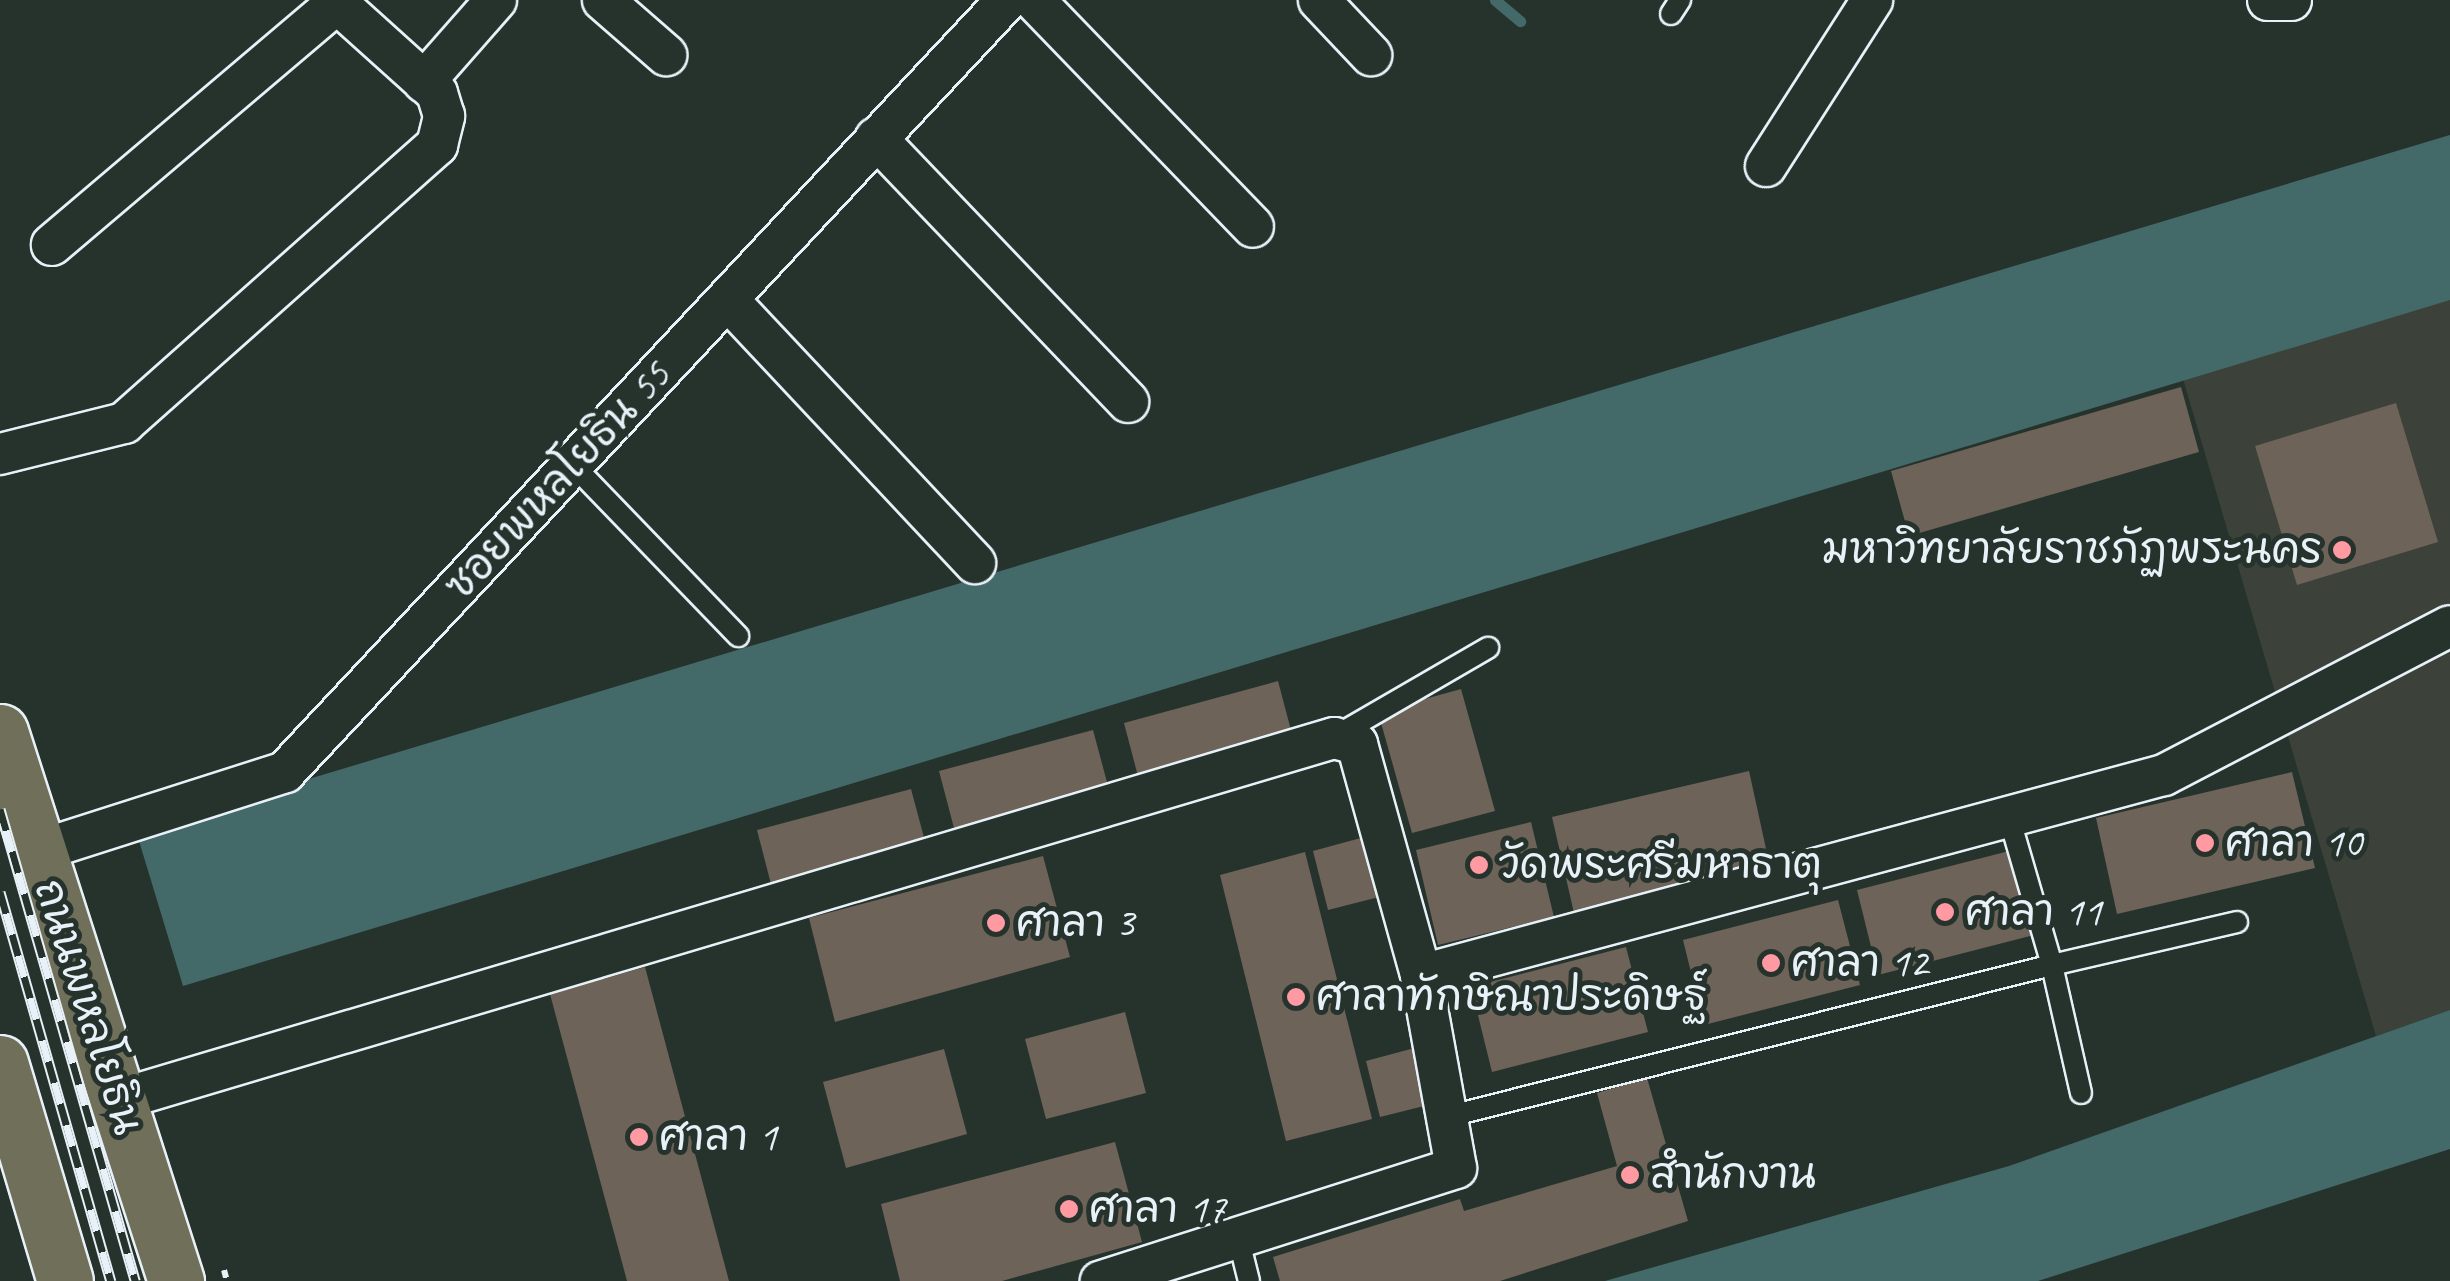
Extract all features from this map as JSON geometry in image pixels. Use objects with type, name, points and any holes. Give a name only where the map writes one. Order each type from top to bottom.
[{"type":"main road","name":"ถนนพหลโยธิน","points":[[0,732],[118,1100],[200,1276]]},
{"type":"main road","points":[[0,1063],[13,1154],[65,1281]]},
{"type":"street","points":[[424,82],[496,0]]},
{"type":"street","points":[[603,0],[666,55]]},
{"type":"street","name":"ซอยพหลโยธิน 55","points":[[38,851],[285,772],[1008,0]]},
{"type":"street","points":[[1034,0],[1253,227]]},
{"type":"street","points":[[1319,0],[1371,56]]},
{"type":"street","points":[[1766,166],[1872,0]]},
{"type":"street","points":[[2268,0],[2291,0]]},
{"type":"street","points":[[0,454],[124,423],[437,145],[444,116],[424,82],[337,3],[52,244]]},
{"type":"street","points":[[876,138],[1128,402]]},
{"type":"street","points":[[728,300],[975,562]]},
{"type":"street","points":[[1422,975],[2009,817],[2222,751],[2450,626]]},
{"type":"street","points":[[118,1100],[1334,738],[1357,744],[1370,767],[1422,975],[1450,1116],[1456,1168],[1239,1241],[1101,1281]]},
{"type":"lane","points":[[573,464],[738,636]]},
{"type":"lane","points":[[1334,738],[1488,648]]},
{"type":"lane","points":[[2009,817],[2052,965],[2081,1093]]},
{"type":"lane","points":[[1450,1116],[2237,922]]},
{"type":"lane","points":[[1239,1241],[1250,1281]]},
{"type":"path","points":[[200,1276],[227,1281]]},
{"type":"shaded area","name":"มหาวิทยาลัยราชภัฏพระนคร","points":[[2450,135],[2450,1010],[2376,1036],[2139,229]]},
{"type":"water","points":[[2450,135],[2450,300],[183,986],[136,831]]},
{"type":"water","points":[[2450,1010],[2450,1149],[2038,1281],[1605,1281],[2009,1166]]},
{"type":"building","points":[[2181,387],[2199,452],[1909,536],[1891,471]]},
{"type":"building","points":[[2396,403],[2438,542],[2297,585],[2255,446]]},
{"type":"building","points":[[1278,681],[1293,738],[1139,780],[1124,723]]},
{"type":"building","points":[[1461,689],[1495,811],[1412,833],[1378,712]]},
{"type":"building","points":[[1093,730],[1108,786],[954,828],[939,771]]},
{"type":"building","points":[[1749,771],[1770,867],[1574,913],[1552,817]]},
{"type":"building","name":"ศาลา 10","points":[[2292,772],[2315,868],[2117,914],[2096,818]]},
{"type":"building","points":[[911,789],[926,845],[772,888],[757,830]]},
{"type":"building","points":[[1531,822],[1554,917],[1438,945],[1416,850]]},
{"type":"building","points":[[1368,836],[1383,896],[1328,910],[1313,851]]},
{"type":"building","name":"ศาลา 11","points":[[2013,850],[2034,935],[1878,975],[1857,890]]},
{"type":"building","name":"ศาลาทักษิณาประดิษฐ์","points":[[1305,852],[1372,1119],[1286,1141],[1220,875]]},
{"type":"building","points":[[1043,856],[1070,957],[835,1022],[809,918]]},
{"type":"building","name":"ศาลา 12","points":[[1838,900],[1860,985],[1704,1025],[1683,940]]},
{"type":"building","points":[[1626,947],[1648,1032],[1492,1072],[1471,987]]},
{"type":"building","name":"ศาลา 1","points":[[645,967],[729,1281],[627,1281],[550,994]]},
{"type":"building","points":[[1125,1012],[1146,1093],[1046,1119],[1025,1039]]},
{"type":"building","points":[[1422,1046],[1436,1103],[1380,1117],[1366,1061]]},
{"type":"building","points":[[944,1049],[967,1134],[846,1168],[823,1082]]},
{"type":"building","points":[[1647,1078],[1688,1221],[1500,1281],[1280,1281],[1273,1257],[1460,1199],[1464,1211],[1617,1166],[1597,1093]]},
{"type":"building","points":[[1115,1142],[1142,1242],[1002,1281],[900,1281],[881,1204]]},
{"type":"waterway","points":[[1495,0],[1520,21]]},
{"type":"railway","points":[[0,809],[135,1281]]},
{"type":"railway","points":[[0,892],[111,1281]]},
{"type":"place","name":"มหาวิทยาลัยราชภัฏพระนคร","points":[[2342,550]]},
{"type":"place","name":"ศาลา 10","points":[[2205,843]]},
{"type":"place","name":"วัดพระศรีมหาธาตุ","points":[[1479,865]]},
{"type":"place","name":"ศาลา 11","points":[[1945,912]]},
{"type":"place","name":"ศาลา 3","points":[[996,923]]},
{"type":"place","name":"ศาลา 12","points":[[1771,963]]},
{"type":"place","name":"ศาลาทักษิณาประดิษฐ์","points":[[1296,997]]},
{"type":"place","name":"ศาลา 1","points":[[639,1137]]},
{"type":"place","name":"สำนักงาน","points":[[1630,1175]]},
{"type":"place","name":"ศาลา 17","points":[[1069,1209]]}]
